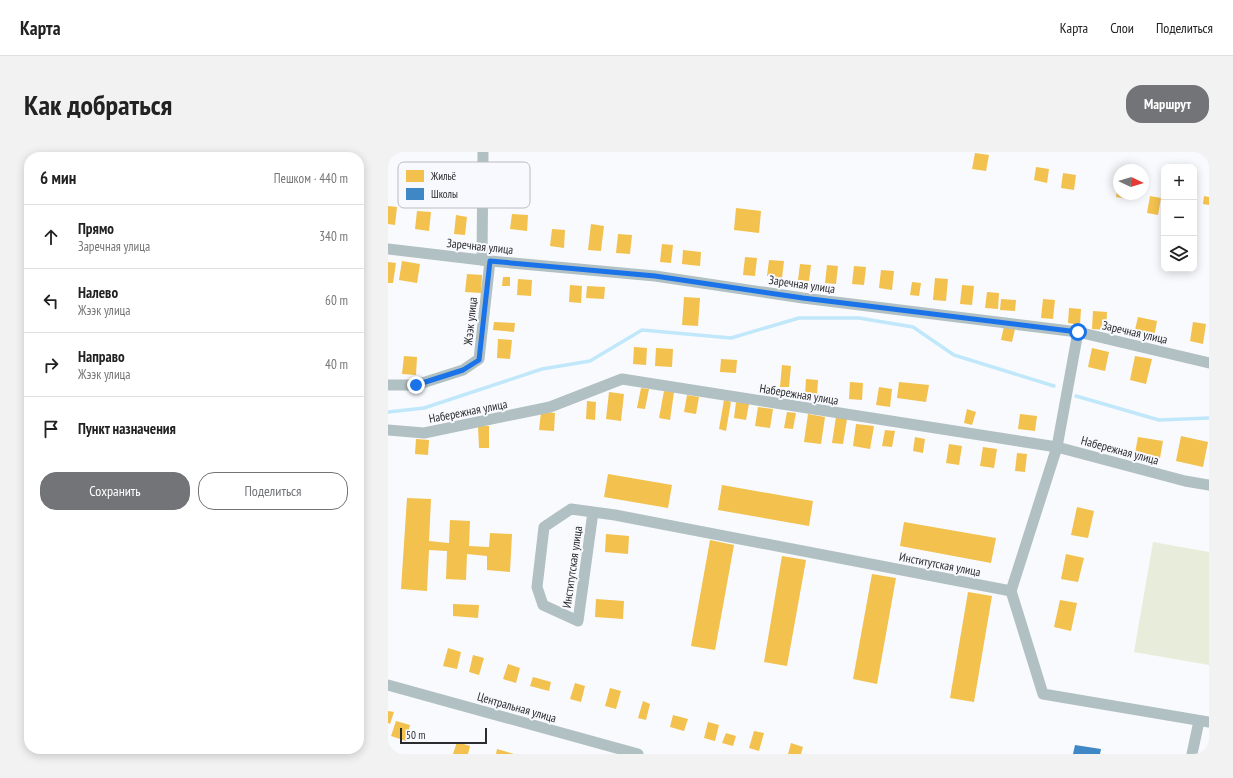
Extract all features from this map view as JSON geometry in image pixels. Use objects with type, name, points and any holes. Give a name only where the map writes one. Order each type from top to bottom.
[{"type":"street","points":[[483,152],[483,162]]},
{"type":"street","points":[[485,208],[486,260]]},
{"type":"street","name":"Заречная улица","points":[[388,249],[655,276],[803,298],[1078,332],[1209,364]]},
{"type":"street","name":"Жээк улица","points":[[388,385],[416,385],[463,370],[479,360],[486,260]]},
{"type":"street","points":[[1078,332],[1058,447],[1011,591],[1043,694],[1204,722],[1192,754]]},
{"type":"street","name":"Набережная улица","points":[[388,430],[424,433],[550,407],[622,379],[1058,447],[1184,481],[1209,485]]},
{"type":"street","name":"Институтская улица","points":[[593,512],[578,620],[543,605],[537,587],[544,528],[571,509],[593,512],[615,515],[1011,591]]},
{"type":"street","name":"Центральная улица","points":[[388,684],[638,754]]},
{"type":"green space","points":[[1153,542],[1209,552],[1209,665],[1134,652]]},
{"type":"building: Жильё","points":[[975,153],[989,155],[986,171],[972,169]]},
{"type":"building: Жильё","points":[[1036,167],[1049,169],[1047,183],[1034,180]]},
{"type":"building: Жильё","points":[[1063,173],[1076,175],[1074,190],[1061,188]]},
{"type":"building: Жильё","points":[[1150,196],[1161,198],[1158,215],[1147,213]]},
{"type":"building: Жильё","points":[[1204,196],[1209,197],[1209,205],[1203,204]]},
{"type":"building: Жильё","points":[[388,206],[397,207],[395,225],[388,224]]},
{"type":"building: Жильё","points":[[736,208],[761,211],[759,233],[734,230]]},
{"type":"building: Жильё","points":[[417,211],[431,212],[429,231],[415,229]]},
{"type":"building: Жильё","points":[[512,214],[528,215],[527,231],[510,229]]},
{"type":"building: Жильё","points":[[456,215],[467,217],[465,235],[454,234]]},
{"type":"building: Жильё","points":[[591,224],[604,226],[601,251],[588,250]]},
{"type":"building: Жильё","points":[[552,229],[565,230],[564,248],[550,246]]},
{"type":"building: Жильё","points":[[618,234],[632,235],[630,254],[616,253]]},
{"type":"building: Жильё","points":[[662,244],[673,245],[671,263],[660,262]]},
{"type":"building: Жильё","points":[[683,250],[701,252],[700,266],[682,264]]},
{"type":"building: Жильё","points":[[745,257],[757,258],[755,276],[743,275]]},
{"type":"building: Жильё","points":[[769,260],[784,261],[782,278],[767,276]]},
{"type":"building: Жильё","points":[[402,261],[420,264],[417,283],[399,280]]},
{"type":"building: Жильё","points":[[388,262],[396,263],[393,283],[388,283]]},
{"type":"building: Жильё","points":[[800,264],[811,265],[809,281],[798,280]]},
{"type":"building: Жильё","points":[[827,265],[838,266],[836,284],[825,283]]},
{"type":"building: Жильё","points":[[854,266],[866,267],[864,285],[852,284]]},
{"type":"building: Жильё","points":[[881,270],[894,271],[892,290],[879,288]]},
{"type":"building: Жильё","points":[[467,274],[482,275],[481,293],[465,292]]},
{"type":"building: Жильё","points":[[503,277],[510,277],[510,286],[502,286]]},
{"type":"building: Жильё","points":[[935,278],[948,279],[946,301],[933,300]]},
{"type":"building: Жильё","points":[[518,279],[532,280],[531,296],[517,295]]},
{"type":"building: Жильё","points":[[912,282],[921,283],[919,296],[910,295]]},
{"type":"building: Жильё","points":[[570,285],[582,286],[581,303],[569,302]]},
{"type":"building: Жильё","points":[[962,285],[974,286],[972,305],[960,304]]},
{"type":"building: Жильё","points":[[587,286],[605,287],[604,299],[586,298]]},
{"type":"building: Жильё","points":[[987,292],[999,293],[998,309],[985,308]]},
{"type":"building: Жильё","points":[[684,297],[700,298],[698,326],[682,325]]},
{"type":"building: Жильё","points":[[1001,299],[1016,300],[1015,311],[1000,310]]},
{"type":"building: Жильё","points":[[1043,299],[1055,300],[1053,319],[1041,318]]},
{"type":"building: Жильё","points":[[1069,308],[1081,309],[1080,325],[1068,323]]},
{"type":"building: Жильё","points":[[1093,311],[1107,312],[1106,330],[1092,329]]},
{"type":"building: Жильё","points":[[1138,317],[1157,321],[1154,338],[1134,334]]},
{"type":"building: Жильё","points":[[494,322],[515,323],[514,332],[493,330]]},
{"type":"building: Жильё","points":[[1193,322],[1206,324],[1203,344],[1190,341]]},
{"type":"building: Жильё","points":[[1004,326],[1015,329],[1012,342],[1001,340]]},
{"type":"building: Жильё","points":[[498,339],[512,340],[510,359],[497,358]]},
{"type":"building: Жильё","points":[[634,347],[647,348],[646,365],[633,364]]},
{"type":"building: Жильё","points":[[656,348],[673,349],[672,367],[655,366]]},
{"type":"building: Жильё","points":[[1092,348],[1109,352],[1105,371],[1088,367]]},
{"type":"building: Жильё","points":[[404,356],[417,357],[416,375],[402,374]]},
{"type":"building: Жильё","points":[[1135,356],[1152,359],[1146,384],[1130,380]]},
{"type":"building: Жильё","points":[[721,359],[737,360],[736,373],[720,372]]},
{"type":"building: Жильё","points":[[782,365],[791,366],[789,387],[780,387]]},
{"type":"building: Жильё","points":[[806,379],[818,380],[817,396],[805,395]]},
{"type":"building: Жильё","points":[[850,382],[863,383],[862,400],[849,399]]},
{"type":"building: Жильё","points":[[899,382],[929,385],[926,402],[897,398]]},
{"type":"building: Жильё","points":[[879,387],[892,389],[890,407],[876,405]]},
{"type":"building: Жильё","points":[[641,388],[649,389],[645,409],[637,408]]},
{"type":"building: Жильё","points":[[664,391],[674,392],[670,420],[659,418]]},
{"type":"building: Жильё","points":[[609,392],[624,394],[621,421],[606,419]]},
{"type":"building: Жильё","points":[[687,395],[699,397],[696,414],[684,412]]},
{"type":"building: Жильё","points":[[724,400],[731,402],[726,431],[719,429]]},
{"type":"building: Жильё","points":[[587,401],[596,402],[595,420],[586,419]]},
{"type":"building: Жильё","points":[[736,402],[749,404],[746,420],[734,418]]},
{"type":"building: Жильё","points":[[758,407],[773,409],[770,428],[755,426]]},
{"type":"building: Жильё","points":[[967,409],[976,412],[972,425],[964,423]]},
{"type":"building: Жильё","points":[[541,412],[555,413],[554,431],[539,430]]},
{"type":"building: Жильё","points":[[787,412],[796,413],[793,429],[784,428]]},
{"type":"building: Жильё","points":[[808,414],[825,417],[821,444],[804,442]]},
{"type":"building: Жильё","points":[[1020,414],[1037,416],[1035,431],[1018,429]]},
{"type":"building: Жильё","points":[[836,417],[847,419],[843,444],[832,443]]},
{"type":"building: Жильё","points":[[856,424],[874,426],[870,449],[853,446]]},
{"type":"building: Жильё","points":[[478,426],[489,426],[489,448],[479,448]]},
{"type":"building: Жильё","points":[[885,430],[895,431],[892,447],[882,446]]},
{"type":"building: Жильё","points":[[1181,436],[1208,442],[1203,467],[1176,461]]},
{"type":"building: Жильё","points":[[915,437],[925,439],[923,453],[913,451]]},
{"type":"building: Жильё","points":[[1138,437],[1163,441],[1160,458],[1135,453]]},
{"type":"building: Жильё","points":[[416,439],[429,440],[428,455],[415,454]]},
{"type":"building: Жильё","points":[[949,444],[962,446],[959,465],[946,463]]},
{"type":"building: Жильё","points":[[983,447],[997,449],[994,468],[980,466]]},
{"type":"building: Жильё","points":[[1017,453],[1027,454],[1025,472],[1015,471]]},
{"type":"building: Жильё","points":[[608,474],[672,485],[668,508],[604,497]]},
{"type":"building: Жильё","points":[[722,485],[813,501],[809,526],[718,510]]},
{"type":"building: Жильё","points":[[407,498],[431,499],[429,541],[449,543],[450,520],[470,521],[469,546],[489,547],[490,533],[512,534],[510,572],[487,570],[487,556],[467,554],[466,580],[446,579],[447,551],[429,550],[427,591],[401,589]]},
{"type":"building: Жильё","points":[[1077,507],[1094,511],[1088,538],[1071,535]]},
{"type":"building: Жильё","points":[[904,522],[996,538],[991,563],[900,546]]},
{"type":"building: Жильё","points":[[606,534],[629,536],[628,554],[605,552]]},
{"type":"building: Жильё","points":[[710,540],[734,545],[715,650],[691,646]]},
{"type":"building: Жильё","points":[[1066,554],[1084,558],[1078,582],[1061,579]]},
{"type":"building: Жильё","points":[[782,556],[806,560],[787,666],[764,662]]},
{"type":"building: Жильё","points":[[872,574],[896,578],[877,684],[853,679]]},
{"type":"building: Жильё","points":[[968,592],[992,596],[974,702],[950,698]]},
{"type":"building: Жильё","points":[[596,599],[624,601],[623,619],[595,617]]},
{"type":"building: Жильё","points":[[1060,600],[1077,603],[1071,631],[1054,627]]},
{"type":"building: Жильё","points":[[453,604],[479,605],[478,618],[453,616]]},
{"type":"building: Жильё","points":[[448,648],[461,652],[457,669],[443,666]]},
{"type":"building: Жильё","points":[[473,655],[484,658],[479,675],[469,672]]},
{"type":"building: Жильё","points":[[508,664],[520,668],[516,683],[503,679]]},
{"type":"building: Жильё","points":[[533,677],[551,682],[549,691],[530,686]]},
{"type":"building: Жильё","points":[[575,683],[585,686],[581,702],[570,699]]},
{"type":"building: Жильё","points":[[610,688],[621,691],[616,709],[605,706]]},
{"type":"building: Жильё","points":[[643,701],[650,704],[646,720],[638,718]]},
{"type":"building: Жильё","points":[[388,711],[394,712],[390,724],[388,723]]},
{"type":"building: Жильё","points":[[673,715],[688,719],[684,731],[670,727]]},
{"type":"building: Жильё","points":[[396,721],[410,725],[406,741],[391,736]]},
{"type":"building: Жильё","points":[[708,722],[719,725],[715,741],[704,738]]},
{"type":"building: Жильё","points":[[754,731],[764,733],[759,751],[749,748]]},
{"type":"building: Жильё","points":[[726,733],[736,736],[733,746],[722,743]]},
{"type":"building: Жильё","points":[[457,742],[470,746],[468,754],[453,754]]},
{"type":"building: Жильё","points":[[791,743],[803,747],[801,754],[788,754]]},
{"type":"building: Жильё","points":[[497,749],[514,754],[496,754]]},
{"type":"building: Школы","points":[[1075,745],[1101,749],[1100,754],[1073,754]]},
{"type":"waterway","points":[[388,412],[424,408],[542,369],[590,361],[642,330],[731,338],[799,318],[859,318],[913,327],[954,355],[1054,386]]},
{"type":"waterway","points":[[1076,396],[1159,420],[1209,418]]},
{"type":"route","points":[[416,385],[463,370],[479,360],[490,261],[655,276],[803,298],[1078,332]]}]
